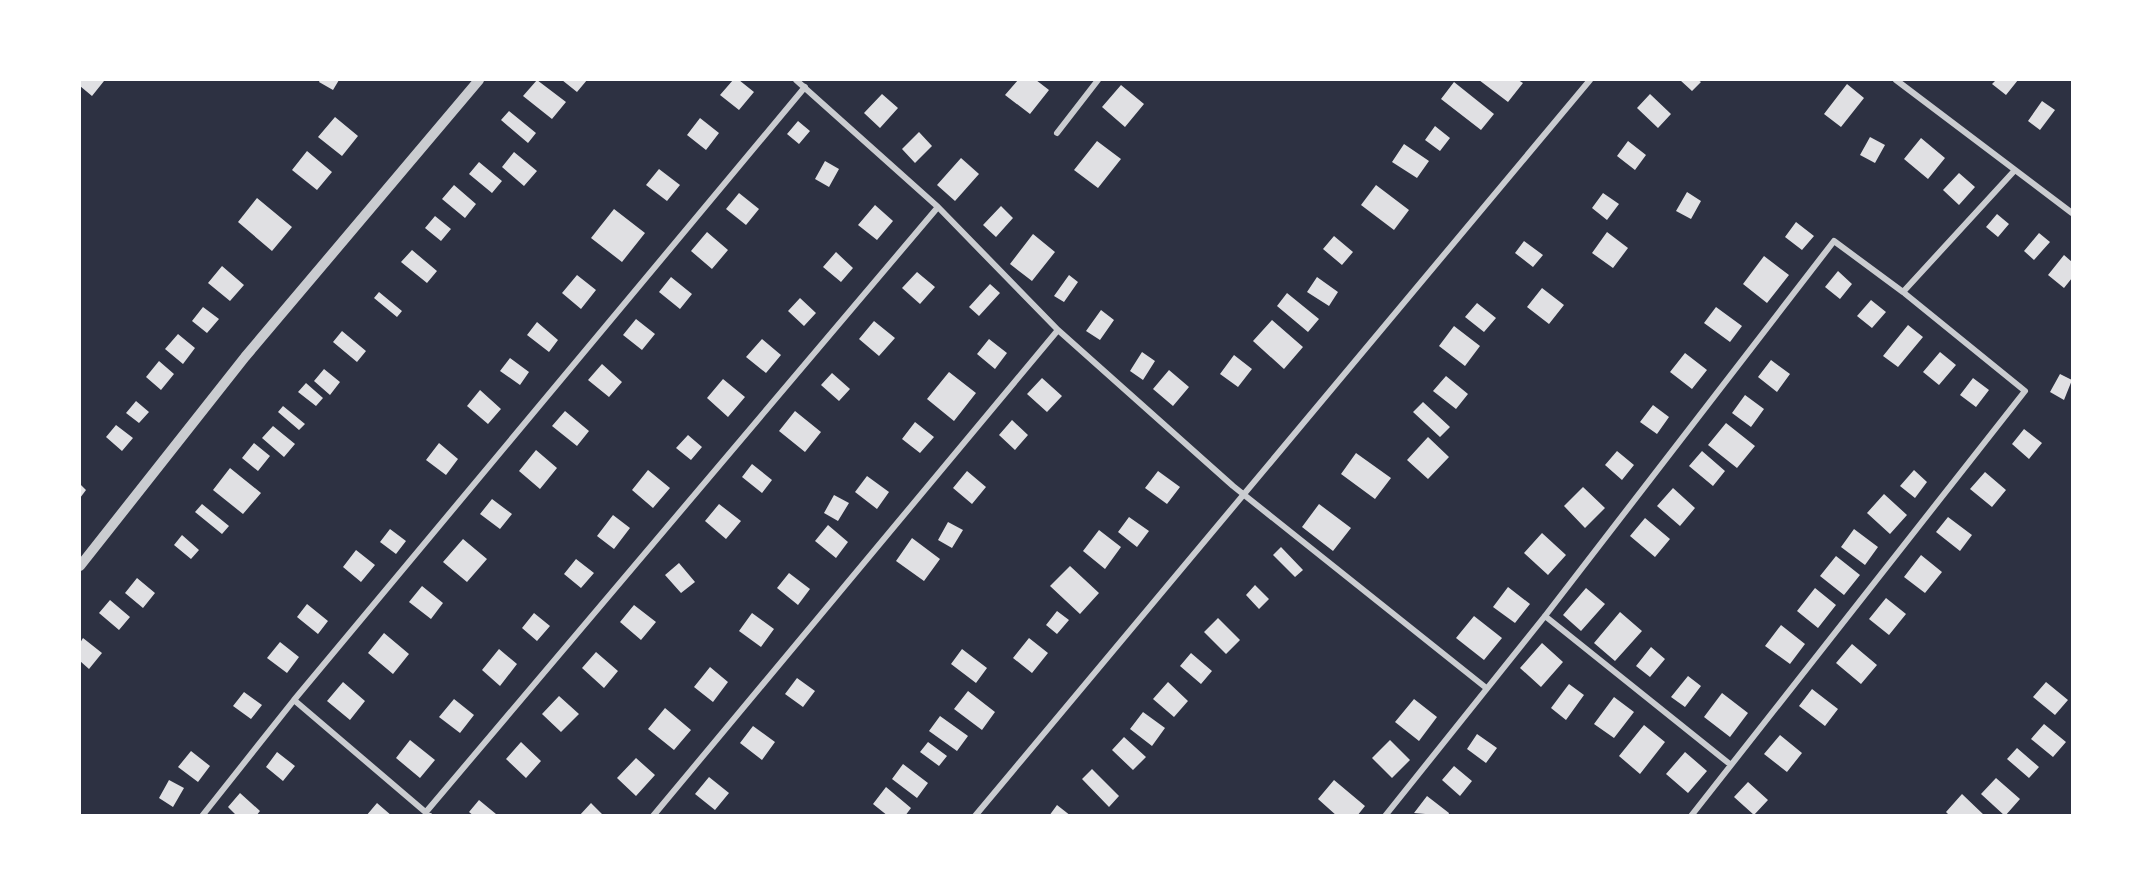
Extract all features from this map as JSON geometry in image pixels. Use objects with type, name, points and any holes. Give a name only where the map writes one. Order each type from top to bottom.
[{"type":"street","points":[[80,566],[245,357],[479,80]]},
{"type":"street","points":[[796,80],[938,207],[1058,330],[1243,495],[1485,687]]},
{"type":"street","points":[[1057,133],[1098,80]]},
{"type":"street","points":[[975,816],[1590,80]]},
{"type":"street","points":[[1896,80],[2073,213]]},
{"type":"street","points":[[202,816],[294,700],[805,87]]},
{"type":"street","points":[[1903,292],[2015,170]]},
{"type":"street","points":[[294,700],[428,814],[938,207]]},
{"type":"street","points":[[1385,816],[1485,687],[1545,616],[1834,241],[1903,292],[2025,391],[1691,816]]},
{"type":"street","points":[[653,816],[1058,330]]},
{"type":"street","points":[[1545,616],[1731,765]]},
{"type":"building","points":[[80,80],[104,81],[92,96],[80,86]]},
{"type":"building","points":[[320,80],[339,80],[333,90],[319,82]]},
{"type":"building","points":[[537,80],[566,102],[552,119],[523,96]]},
{"type":"building","points":[[562,80],[587,80],[577,92]]},
{"type":"building","points":[[733,80],[739,80],[754,92],[739,110],[720,95]]},
{"type":"building","points":[[1018,80],[1036,80],[1049,90],[1030,114],[1005,95]]},
{"type":"building","points":[[1479,80],[1518,80],[1523,83],[1508,102]]},
{"type":"building","points":[[1680,80],[1698,80],[1701,82],[1692,91]]},
{"type":"building","points":[[1996,80],[2018,80],[2006,95],[1992,84]]},
{"type":"building","points":[[1454,82],[1494,114],[1481,130],[1441,99]]},
{"type":"building","points":[[1847,84],[1864,98],[1841,127],[1824,114]]},
{"type":"building","points":[[1121,85],[1144,104],[1125,127],[1102,107]]},
{"type":"building","points":[[882,94],[898,108],[880,128],[864,113]]},
{"type":"building","points":[[1650,94],[1671,114],[1658,128],[1637,108]]},
{"type":"building","points":[[2042,101],[2055,110],[2040,130],[2028,121]]},
{"type":"building","points":[[509,111],[536,133],[528,143],[501,120]]},
{"type":"building","points":[[335,117],[358,136],[342,156],[318,137]]},
{"type":"building","points":[[700,118],[719,133],[706,150],[687,135]]},
{"type":"building","points":[[798,121],[810,131],[799,144],[787,134]]},
{"type":"building","points":[[1435,126],[1450,138],[1440,151],[1425,140]]},
{"type":"building","points":[[919,132],[932,146],[915,163],[902,149]]},
{"type":"building","points":[[1870,137],[1885,145],[1875,163],[1860,155]]},
{"type":"building","points":[[1921,138],[1945,158],[1928,179],[1904,159]]},
{"type":"building","points":[[1097,141],[1121,159],[1098,188],[1074,170]]},
{"type":"building","points":[[1628,141],[1646,155],[1635,170],[1617,156]]},
{"type":"building","points":[[1404,144],[1429,161],[1417,178],[1392,162]]},
{"type":"building","points":[[307,151],[332,172],[317,190],[292,170]]},
{"type":"building","points":[[514,152],[537,171],[524,186],[502,167]]},
{"type":"building","points":[[961,158],[979,174],[955,201],[937,185]]},
{"type":"building","points":[[825,161],[839,169],[829,187],[815,179]]},
{"type":"building","points":[[479,162],[502,181],[492,193],[469,174]]},
{"type":"building","points":[[659,169],[680,185],[667,201],[646,185]]},
{"type":"building","points":[[1959,173],[1975,187],[1959,205],[1943,190]]},
{"type":"building","points":[[454,185],[476,204],[465,218],[442,199]]},
{"type":"building","points":[[1376,185],[1409,210],[1394,230],[1361,205]]},
{"type":"building","points":[[1687,192],[1701,201],[1691,219],[1676,211]]},
{"type":"building","points":[[739,193],[759,209],[746,225],[726,209]]},
{"type":"building","points":[[1603,193],[1619,204],[1607,220],[1592,208]]},
{"type":"building","points":[[257,198],[292,227],[272,251],[238,222]]},
{"type":"building","points":[[875,205],[893,221],[877,240],[858,225]]},
{"type":"building","points":[[1001,206],[1013,218],[996,237],[983,225]]},
{"type":"building","points":[[614,209],[645,233],[622,262],[591,238]]},
{"type":"building","points":[[1997,214],[2009,224],[1998,237],[1986,227]]},
{"type":"building","points":[[435,216],[451,229],[441,241],[425,228]]},
{"type":"building","points":[[1796,222],[1814,236],[1802,250],[1785,237]]},
{"type":"building","points":[[707,232],[728,250],[712,269],[691,251]]},
{"type":"building","points":[[1607,232],[1628,248],[1613,268],[1592,253]]},
{"type":"building","points":[[2039,233],[2050,242],[2034,260],[2024,251]]},
{"type":"building","points":[[1033,234],[1055,252],[1032,281],[1010,264]]},
{"type":"building","points":[[1334,236],[1353,252],[1342,265],[1323,249]]},
{"type":"building","points":[[1524,241],[1543,255],[1533,267],[1515,253]]},
{"type":"building","points":[[412,250],[437,271],[427,283],[401,262]]},
{"type":"building","points":[[836,252],[853,268],[841,282],[823,267]]},
{"type":"building","points":[[2064,255],[2072,262],[2072,278],[2064,288],[2048,275]]},
{"type":"building","points":[[1764,256],[1789,275],[1767,303],[1743,284]]},
{"type":"building","points":[[222,266],[244,285],[230,301],[208,283]]},
{"type":"building","points":[[1838,271],[1852,284],[1840,299],[1825,287]]},
{"type":"building","points":[[917,272],[935,287],[920,304],[902,288]]},
{"type":"building","points":[[577,275],[596,290],[581,309],[562,293]]},
{"type":"building","points":[[1069,275],[1078,282],[1064,302],[1054,296]]},
{"type":"building","points":[[671,277],[692,294],[680,309],[659,292]]},
{"type":"building","points":[[1317,277],[1338,292],[1329,306],[1307,292]]},
{"type":"building","points":[[990,284],[1000,293],[979,316],[969,307]]},
{"type":"building","points":[[1542,288],[1564,305],[1549,324],[1527,307]]},
{"type":"building","points":[[379,292],[402,311],[397,317],[374,298]]},
{"type":"building","points":[[1287,293],[1319,319],[1308,332],[1277,306]]},
{"type":"building","points":[[800,298],[816,313],[804,326],[788,311]]},
{"type":"building","points":[[1871,300],[1886,312],[1872,328],[1857,316]]},
{"type":"building","points":[[1477,303],[1496,318],[1484,332],[1465,317]]},
{"type":"building","points":[[203,307],[219,319],[207,333],[192,321]]},
{"type":"building","points":[[1716,307],[1742,326],[1730,342],[1704,323]]},
{"type":"building","points":[[1101,310],[1114,320],[1100,340],[1086,331]]},
{"type":"building","points":[[636,319],[655,334],[642,350],[623,335]]},
{"type":"building","points":[[1272,320],[1303,347],[1284,369],[1253,341]]},
{"type":"building","points":[[874,321],[895,338],[879,356],[859,339]]},
{"type":"building","points":[[537,322],[558,340],[549,352],[527,335]]},
{"type":"building","points":[[1908,325],[1923,337],[1898,367],[1883,356]]},
{"type":"building","points":[[1454,326],[1480,346],[1465,366],[1439,346]]},
{"type":"building","points":[[342,331],[366,351],[357,362],[333,342]]},
{"type":"building","points":[[178,334],[195,348],[183,364],[165,349]]},
{"type":"building","points":[[762,339],[781,355],[766,373],[746,357]]},
{"type":"building","points":[[989,339],[1007,353],[995,369],[977,354]]},
{"type":"building","points":[[1142,352],[1155,361],[1143,380],[1130,371]]},
{"type":"building","points":[[1940,352],[1956,365],[1939,385],[1923,372]]},
{"type":"building","points":[[1685,353],[1707,370],[1692,389],[1670,372]]},
{"type":"building","points":[[1234,355],[1252,369],[1238,387],[1220,374]]},
{"type":"building","points":[[510,358],[529,372],[520,385],[500,371]]},
{"type":"building","points":[[1771,360],[1790,374],[1777,392],[1758,377]]},
{"type":"building","points":[[159,361],[174,374],[161,390],[146,377]]},
{"type":"building","points":[[602,364],[622,382],[609,397],[588,380]]},
{"type":"building","points":[[324,369],[340,382],[330,395],[314,381]]},
{"type":"building","points":[[1169,370],[1189,387],[1173,406],[1153,389]]},
{"type":"building","points":[[949,372],[976,393],[954,421],[927,399]]},
{"type":"building","points":[[832,373],[850,389],[839,401],[821,385]]},
{"type":"building","points":[[2060,374],[2072,380],[2064,400],[2050,392]]},
{"type":"building","points":[[1446,376],[1468,394],[1456,409],[1433,391]]},
{"type":"building","points":[[1042,378],[1062,396],[1047,412],[1027,394]]},
{"type":"building","points":[[1973,378],[1989,390],[1976,407],[1960,395]]},
{"type":"building","points":[[723,379],[745,397],[728,417],[707,398]]},
{"type":"building","points":[[306,383],[323,398],[316,406],[298,392]]},
{"type":"building","points":[[480,390],[501,409],[488,424],[467,406]]},
{"type":"building","points":[[1745,395],[1764,409],[1751,427],[1732,413]]},
{"type":"building","points":[[136,401],[149,412],[139,423],[126,413]]},
{"type":"building","points":[[1423,402],[1450,427],[1440,437],[1413,412]]},
{"type":"building","points":[[1653,405],[1669,417],[1657,434],[1640,422]]},
{"type":"building","points":[[283,406],[305,424],[299,430],[278,412]]},
{"type":"building","points":[[565,411],[589,431],[577,446],[552,426]]},
{"type":"building","points":[[795,411],[821,432],[805,452],[779,431]]},
{"type":"building","points":[[1012,420],[1028,435],[1015,450],[999,435]]},
{"type":"building","points":[[915,422],[934,437],[920,453],[902,439]]},
{"type":"building","points":[[1726,423],[1755,446],[1737,468],[1708,445]]},
{"type":"building","points":[[116,425],[133,438],[122,451],[106,437]]},
{"type":"building","points":[[273,426],[295,444],[284,457],[262,438]]},
{"type":"building","points":[[2024,429],[2042,443],[2029,459],[2012,444]]},
{"type":"building","points":[[688,435],[702,447],[691,460],[676,448]]},
{"type":"building","points":[[1428,437],[1449,457],[1428,479],[1407,460]]},
{"type":"building","points":[[254,443],[270,456],[258,471],[242,458]]},
{"type":"building","points":[[439,443],[458,459],[446,475],[426,460]]},
{"type":"building","points":[[536,450],[557,468],[540,489],[519,471]]},
{"type":"building","points":[[1617,451],[1634,465],[1622,480],[1605,465]]},
{"type":"building","points":[[1702,451],[1725,471],[1713,486],[1689,466]]},
{"type":"building","points":[[1356,453],[1391,478],[1375,499],[1341,474]]},
{"type":"building","points":[[752,464],[772,480],[762,493],[742,477]]},
{"type":"building","points":[[230,468],[261,493],[243,514],[213,490]]},
{"type":"building","points":[[648,470],[670,488],[653,508],[632,490]]},
{"type":"building","points":[[1914,470],[1927,482],[1915,498],[1900,486]]},
{"type":"building","points":[[967,471],[986,487],[972,504],[953,488]]},
{"type":"building","points":[[1158,471],[1180,487],[1167,504],[1145,488]]},
{"type":"building","points":[[1985,472],[2006,490],[1992,507],[1970,489]]},
{"type":"building","points":[[867,476],[889,492],[877,509],[855,492]]},
{"type":"building","points":[[80,484],[86,490],[80,498]]},
{"type":"building","points":[[1583,487],[1605,508],[1585,528],[1564,506]]},
{"type":"building","points":[[1673,488],[1695,508],[1680,526],[1657,506]]},
{"type":"building","points":[[1884,494],[1907,515],[1890,534],[1867,513]]},
{"type":"building","points":[[834,495],[849,503],[838,521],[824,513]]},
{"type":"building","points":[[492,499],[512,514],[500,529],[480,514]]},
{"type":"building","points":[[202,504],[229,526],[222,534],[195,512]]},
{"type":"building","points":[[719,504],[741,521],[726,539],[705,521]]},
{"type":"building","points":[[1319,504],[1351,528],[1333,551],[1302,527]]},
{"type":"building","points":[[613,515],[630,528],[614,549],[597,536]]},
{"type":"building","points":[[1129,517],[1149,531],[1137,547],[1118,532]]},
{"type":"building","points":[[1948,517],[1972,535],[1960,551],[1936,532]]},
{"type":"building","points":[[1645,518],[1670,539],[1655,557],[1630,536]]},
{"type":"building","points":[[948,522],[963,530],[952,548],[938,540]]},
{"type":"building","points":[[828,525],[848,542],[836,558],[815,541]]},
{"type":"building","points":[[390,529],[406,541],[396,554],[380,542]]},
{"type":"building","points":[[1854,529],[1878,547],[1865,565],[1841,547]]},
{"type":"building","points":[[1099,530],[1121,547],[1105,569],[1083,551]]},
{"type":"building","points":[[1542,533],[1566,555],[1548,575],[1524,553]]},
{"type":"building","points":[[182,535],[199,550],[191,559],[174,545]]},
{"type":"building","points":[[912,538],[940,559],[924,581],[896,561]]},
{"type":"building","points":[[463,539],[487,559],[467,582],[443,562]]},
{"type":"building","points":[[1281,547],[1303,570],[1295,577],[1273,555]]},
{"type":"building","points":[[356,550],[375,565],[361,582],[343,567]]},
{"type":"building","points":[[1921,555],[1942,572],[1925,593],[1904,577]]},
{"type":"building","points":[[1836,556],[1860,575],[1844,595],[1820,576]]},
{"type":"building","points":[[576,559],[594,573],[581,588],[564,574]]},
{"type":"building","points":[[679,563],[695,582],[681,593],[665,575]]},
{"type":"building","points":[[1070,566],[1099,593],[1080,614],[1050,586]]},
{"type":"building","points":[[789,573],[810,589],[798,605],[777,588]]},
{"type":"building","points":[[137,578],[155,593],[143,608],[125,593]]},
{"type":"building","points":[[1255,585],[1269,599],[1259,609],[1246,595]]},
{"type":"building","points":[[422,586],[443,603],[431,619],[409,602]]},
{"type":"building","points":[[1508,587],[1530,604],[1515,623],[1493,607]]},
{"type":"building","points":[[1586,588],[1605,604],[1581,631],[1563,615]]},
{"type":"building","points":[[1815,588],[1836,605],[1818,628],[1797,611]]},
{"type":"building","points":[[1886,598],[1906,614],[1889,635],[1869,619]]},
{"type":"building","points":[[110,600],[130,617],[119,630],[99,613]]},
{"type":"building","points":[[307,604],[328,621],[318,634],[297,617]]},
{"type":"building","points":[[634,605],[656,622],[641,640],[620,622]]},
{"type":"building","points":[[1057,611],[1069,620],[1057,634],[1046,625]]},
{"type":"building","points":[[1620,612],[1642,631],[1615,661],[1594,643]]},
{"type":"building","points":[[534,613],[550,626],[537,641],[522,628]]},
{"type":"building","points":[[752,613],[774,629],[761,647],[739,631]]},
{"type":"building","points":[[1474,616],[1502,638],[1484,660],[1456,638]]},
{"type":"building","points":[[1218,618],[1240,640],[1226,654],[1204,632]]},
{"type":"building","points":[[1781,625],[1805,644],[1790,664],[1765,646]]},
{"type":"building","points":[[384,633],[409,654],[393,674],[368,653]]},
{"type":"building","points":[[83,638],[102,653],[89,669],[80,661],[80,643]]},
{"type":"building","points":[[1029,638],[1048,653],[1032,673],[1013,658]]},
{"type":"building","points":[[280,642],[299,657],[287,673],[267,658]]},
{"type":"building","points":[[1542,643],[1563,662],[1541,687],[1520,668]]},
{"type":"building","points":[[1852,644],[1877,665],[1861,684],[1836,663]]},
{"type":"building","points":[[1651,647],[1665,659],[1650,677],[1636,666]]},
{"type":"building","points":[[499,649],[517,664],[500,686],[482,670]]},
{"type":"building","points":[[962,649],[987,668],[976,683],[951,664]]},
{"type":"building","points":[[596,652],[618,671],[604,688],[582,668]]},
{"type":"building","points":[[1191,653],[1212,671],[1201,684],[1180,666]]},
{"type":"building","points":[[710,667],[728,682],[713,702],[694,687]]},
{"type":"building","points":[[1688,676],[1701,686],[1685,707],[1671,697]]},
{"type":"building","points":[[797,678],[815,691],[803,707],[785,694]]},
{"type":"building","points":[[343,682],[365,701],[350,720],[327,701]]},
{"type":"building","points":[[1168,682],[1188,701],[1174,717],[1153,699]]},
{"type":"building","points":[[2046,682],[2068,700],[2055,715],[2033,697]]},
{"type":"building","points":[[1569,684],[1584,695],[1566,720],[1551,708]]},
{"type":"building","points":[[1812,689],[1838,709],[1825,726],[1799,706]]},
{"type":"building","points":[[968,691],[995,712],[982,730],[954,709]]},
{"type":"building","points":[[244,692],[262,705],[251,719],[233,706]]},
{"type":"building","points":[[1722,693],[1748,713],[1730,737],[1704,717]]},
{"type":"building","points":[[559,696],[579,714],[561,732],[542,714]]},
{"type":"building","points":[[1614,697],[1634,712],[1614,738],[1594,724]]},
{"type":"building","points":[[454,699],[474,715],[460,733],[439,717]]},
{"type":"building","points":[[1414,699],[1437,717],[1419,741],[1395,722]]},
{"type":"building","points":[[665,708],[691,730],[674,750],[648,729]]},
{"type":"building","points":[[1143,712],[1165,728],[1152,746],[1130,729]]},
{"type":"building","points":[[940,716],[968,736],[957,751],[929,731]]},
{"type":"building","points":[[2044,724],[2066,742],[2053,757],[2031,739]]},
{"type":"building","points":[[1644,725],[1665,742],[1640,774],[1619,756]]},
{"type":"building","points":[[753,726],[775,742],[762,760],[740,743]]},
{"type":"building","points":[[1477,734],[1497,748],[1486,763],[1467,749]]},
{"type":"building","points":[[1780,735],[1802,753],[1787,772],[1764,754]]},
{"type":"building","points":[[1124,737],[1146,757],[1133,770],[1112,750]]},
{"type":"building","points":[[410,740],[435,760],[420,778],[396,758]]},
{"type":"building","points":[[1390,740],[1410,760],[1392,778],[1372,758]]},
{"type":"building","points":[[521,742],[541,761],[526,778],[506,759]]},
{"type":"building","points":[[928,742],[947,756],[939,766],[920,752]]},
{"type":"building","points":[[2017,748],[2039,767],[2029,778],[2007,759]]},
{"type":"building","points":[[191,751],[210,766],[198,782],[178,767]]},
{"type":"building","points":[[277,752],[295,766],[283,781],[266,767]]},
{"type":"building","points":[[1685,752],[1707,771],[1688,793],[1666,774]]},
{"type":"building","points":[[636,758],[655,775],[636,796],[617,778]]},
{"type":"building","points":[[903,764],[928,783],[917,798],[892,779]]},
{"type":"building","points":[[1454,766],[1472,781],[1460,796],[1442,780]]},
{"type":"building","points":[[1092,769],[1119,796],[1109,807],[1082,779]]},
{"type":"building","points":[[709,777],[729,793],[715,810],[695,794]]},
{"type":"building","points":[[1996,778],[2020,799],[2005,816],[1981,794]]},
{"type":"building","points":[[169,780],[184,788],[173,807],[159,798]]},
{"type":"building","points":[[1334,780],[1365,806],[1357,816],[1337,816],[1318,799]]},
{"type":"building","points":[[1748,782],[1768,800],[1754,815],[1734,797]]},
{"type":"building","points":[[886,787],[911,808],[905,816],[888,816],[873,804]]},
{"type":"building","points":[[240,793],[260,811],[256,816],[237,816],[228,807]]},
{"type":"building","points":[[1962,794],[1985,816],[1950,816],[1946,812]]},
{"type":"building","points":[[1427,796],[1449,813],[1448,816],[1414,813]]},
{"type":"building","points":[[479,800],[496,814],[494,816],[474,816],[469,812]]},
{"type":"building","points":[[377,803],[392,816],[366,816]]},
{"type":"building","points":[[591,803],[604,816],[579,816]]},
{"type":"building","points":[[1057,805],[1071,816],[1049,816]]}]
